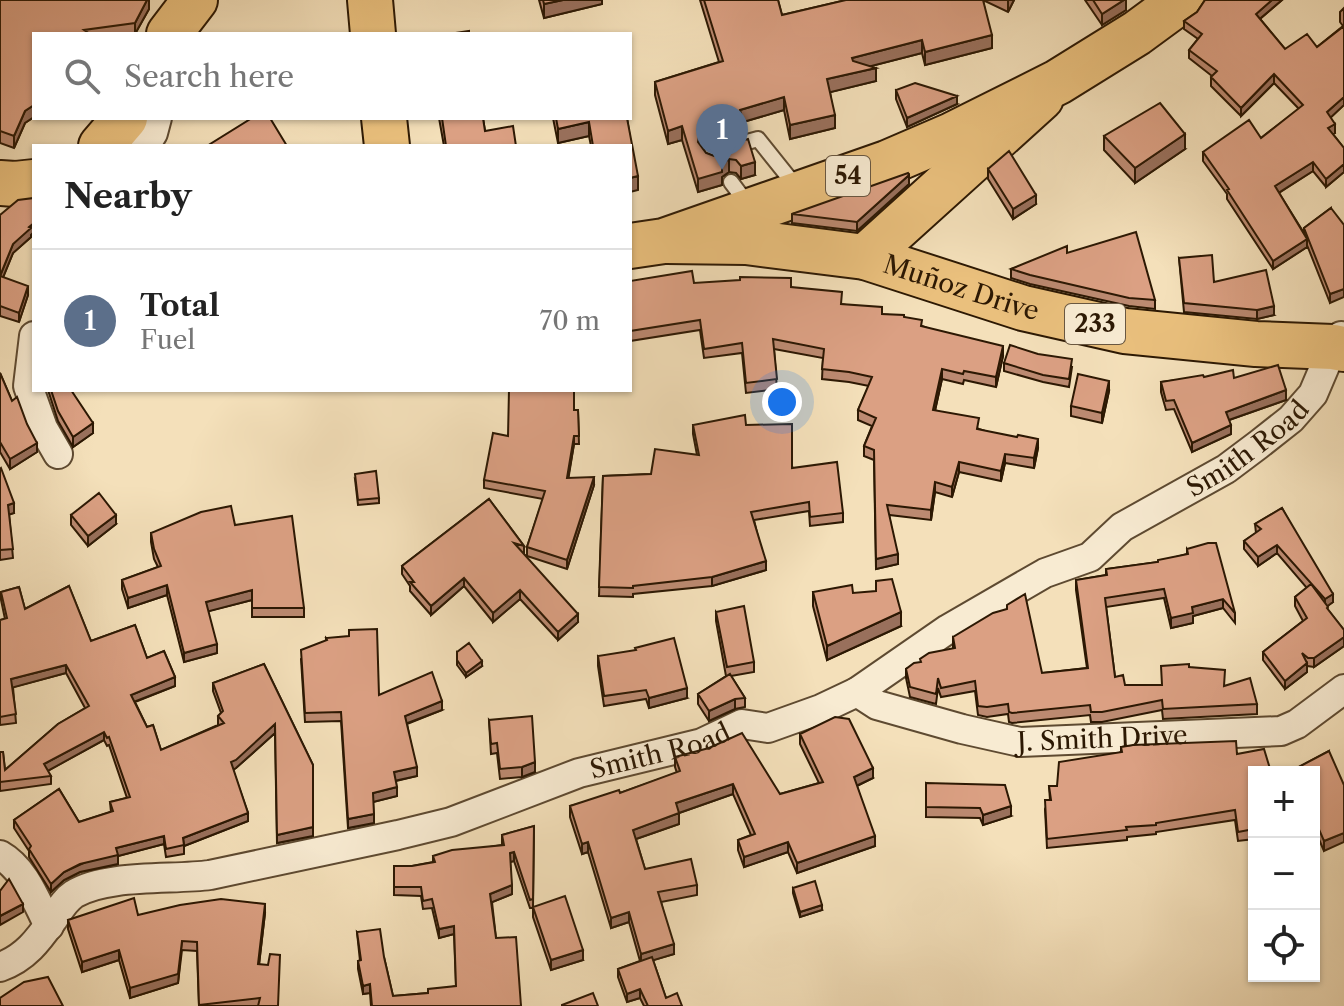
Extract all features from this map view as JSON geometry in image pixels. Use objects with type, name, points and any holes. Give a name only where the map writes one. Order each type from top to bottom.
[{"type":"main road","points":[[171,32],[195,0]]},
{"type":"main road","points":[[370,0],[373,32]]},
{"type":"main road","name":"54","points":[[647,243],[741,196],[800,193],[887,163],[952,135],[1058,82],[1137,33],[1182,0]]},
{"type":"main road","name":"Muñoz Drive","points":[[865,257],[1058,82]]},
{"type":"main road","points":[[103,144],[123,120]]},
{"type":"main road","points":[[384,120],[387,144]]},
{"type":"main road","points":[[0,183],[32,182]]},
{"type":"main road","name":"Muñoz Drive","points":[[647,243],[746,242],[865,257],[1023,308],[1125,331],[1256,344],[1340,343]]},
{"type":"street","points":[[146,144],[156,120]]},
{"type":"street","name":"Smith Road","points":[[0,967],[25,955],[65,901],[90,887],[121,881],[210,875],[438,825],[579,773],[702,743],[742,724],[768,728],[821,709],[857,692],[960,622],[1045,573],[1090,557],[1122,527],[1226,469],[1291,419],[1313,394],[1340,343]]},
{"type":"street","points":[[32,353],[28,386],[43,428],[58,454]]},
{"type":"street","name":"J. Smith Drive","points":[[857,692],[877,705],[1020,742],[1281,731],[1297,724],[1344,689]]},
{"type":"street","points":[[0,855],[11,861],[31,889],[49,926]]},
{"type":"lane","points":[[713,159],[708,153],[758,139],[800,193]]},
{"type":"building","points":[[0,0],[147,0],[135,23],[84,30],[87,32],[32,32],[32,106],[25,111],[14,136],[0,131]]},
{"type":"building","points":[[704,0],[778,0],[782,15],[846,0],[983,0],[992,35],[925,52],[922,40],[852,58],[876,68],[827,79],[835,115],[790,125],[784,97],[740,110],[743,120],[705,130],[698,142],[706,153],[714,156],[720,153],[723,146],[748,139],[755,162],[741,166],[736,160],[729,159],[722,164],[722,172],[698,179],[682,126],[668,131],[655,82],[723,61]]},
{"type":"building","points":[[1093,0],[1124,0],[1102,14]]},
{"type":"building","points":[[1205,0],[1272,0],[1256,14],[1285,49],[1307,34],[1317,47],[1344,26],[1344,97],[1327,112],[1335,124],[1328,128],[1344,148],[1344,164],[1326,179],[1313,162],[1275,186],[1307,239],[1273,261],[1203,152],[1249,120],[1261,138],[1303,105],[1274,74],[1241,108],[1211,77],[1217,71],[1189,50],[1202,34],[1184,21],[1197,12]]},
{"type":"building","points":[[915,83],[957,96],[907,118],[896,90]]},
{"type":"building","points":[[1160,103],[1185,134],[1135,168],[1104,136]]},
{"type":"building","points":[[249,120],[271,120],[286,144],[210,144]]},
{"type":"building","points":[[442,120],[483,120],[485,131],[513,126],[516,144],[446,144]]},
{"type":"building","points":[[556,120],[627,120],[632,144],[593,144],[589,122],[558,129]]},
{"type":"building","points":[[632,144],[638,176],[632,178]]},
{"type":"building","points":[[1009,151],[1036,195],[1013,209],[988,169]]},
{"type":"building","points":[[908,173],[857,222],[792,214]]},
{"type":"building","points":[[32,198],[31,228],[13,244],[0,276],[0,215],[18,200]]},
{"type":"building","points":[[1331,208],[1344,225],[1344,289],[1330,294],[1304,228]]},
{"type":"building","points":[[1136,232],[1155,300],[1129,298],[1011,269],[1067,246],[1067,253]]},
{"type":"building","points":[[1212,255],[1214,282],[1266,270],[1274,306],[1257,310],[1184,303],[1179,258]]},
{"type":"building","points":[[692,271],[694,283],[740,280],[740,277],[791,278],[791,287],[842,292],[841,304],[882,307],[882,314],[904,315],[922,320],[921,326],[1003,346],[996,377],[942,369],[933,410],[979,418],[977,429],[1038,439],[1034,458],[1005,454],[1001,471],[959,462],[952,487],[935,482],[931,510],[887,505],[898,554],[876,559],[874,450],[864,446],[876,418],[858,410],[872,377],[822,369],[824,349],[773,339],[777,379],[746,383],[742,343],[704,349],[700,320],[632,331],[632,281]]},
{"type":"building","points":[[0,276],[28,286],[19,313],[0,306]]},
{"type":"building","points":[[1010,345],[1038,354],[1072,359],[1069,379],[1004,363]]},
{"type":"building","points":[[1278,365],[1286,390],[1226,412],[1231,425],[1192,443],[1174,400],[1166,401],[1161,382],[1233,370],[1234,378]]},
{"type":"building","points":[[0,373],[12,401],[17,397],[37,443],[10,459],[0,442]]},
{"type":"building","points":[[1078,374],[1109,381],[1102,413],[1071,406]]},
{"type":"building","points":[[52,392],[72,392],[93,423],[73,437],[58,411]]},
{"type":"building","points":[[509,392],[574,392],[579,436],[574,436],[567,478],[594,477],[567,560],[527,547],[545,491],[484,480],[493,433],[508,436]]},
{"type":"building","points":[[745,415],[746,425],[792,424],[792,468],[837,462],[843,513],[810,517],[809,502],[751,512],[766,561],[712,577],[633,588],[599,587],[603,476],[651,474],[655,449],[699,455],[693,425]]},
{"type":"building","points":[[0,469],[14,503],[8,505],[13,549],[0,550]]},
{"type":"building","points":[[376,471],[379,498],[358,500],[355,474]]},
{"type":"building","points":[[99,493],[116,515],[88,536],[71,515]]},
{"type":"building","points":[[489,499],[524,546],[514,543],[578,614],[558,632],[520,590],[493,613],[464,578],[431,606],[410,582],[414,582],[402,566]]},
{"type":"building","points":[[231,506],[235,525],[292,516],[304,608],[252,608],[252,590],[206,602],[217,644],[184,653],[167,585],[128,598],[122,580],[161,566],[151,533],[201,512]]},
{"type":"building","points":[[1282,508],[1333,594],[1325,599],[1277,545],[1258,557],[1244,541],[1261,529],[1255,524]]},
{"type":"building","points":[[1216,543],[1235,613],[1223,599],[1192,607],[1193,613],[1171,618],[1164,589],[1105,598],[1115,677],[1123,675],[1125,685],[1162,685],[1161,666],[1189,664],[1189,667],[1225,670],[1224,686],[1250,678],[1257,704],[1163,709],[1162,700],[1102,712],[1091,712],[1090,705],[1012,713],[1008,704],[978,706],[975,681],[941,688],[938,678],[936,694],[910,687],[906,669],[921,662],[920,659],[929,653],[955,648],[953,637],[993,613],[1007,609],[1007,605],[1025,594],[1042,673],[1088,668],[1076,580],[1107,575],[1106,569],[1158,562],[1188,554],[1187,549]]},
{"type":"building","points":[[892,579],[901,612],[827,646],[813,592],[852,585],[853,593],[876,591],[876,581]]},
{"type":"building","points":[[1311,584],[1344,630],[1344,637],[1314,658],[1302,653],[1307,663],[1285,681],[1263,652],[1307,618],[1295,597]]},
{"type":"building","points":[[69,586],[91,641],[135,625],[147,658],[164,651],[175,677],[131,695],[147,727],[153,725],[161,750],[224,723],[218,716],[223,711],[213,683],[264,664],[313,765],[313,827],[277,835],[275,724],[231,762],[248,813],[183,838],[184,845],[166,849],[164,836],[116,848],[118,855],[80,864],[64,872],[51,884],[14,820],[59,789],[79,822],[113,811],[110,802],[130,797],[109,737],[104,732],[44,764],[51,776],[0,782],[0,752],[3,752],[5,770],[58,724],[89,706],[66,665],[11,679],[16,714],[0,717],[0,620],[7,618],[1,592],[19,587],[25,609]]},
{"type":"building","points":[[744,606],[754,662],[727,667],[716,612]]},
{"type":"building","points":[[377,629],[379,695],[432,672],[442,701],[405,716],[417,767],[394,772],[397,787],[373,793],[374,814],[348,819],[341,712],[305,713],[301,650],[326,638],[349,636],[349,630]]},
{"type":"building","points":[[674,638],[687,688],[649,698],[646,690],[604,696],[598,656],[636,650]]},
{"type":"building","points":[[469,643],[482,661],[466,673],[457,660],[457,652]]},
{"type":"building","points":[[730,674],[745,698],[735,699],[709,711],[698,694]]},
{"type":"building","points":[[532,716],[535,762],[500,769],[497,743],[491,744],[489,720]]},
{"type":"building","points":[[835,717],[849,719],[873,768],[854,777],[875,836],[797,863],[788,842],[744,857],[738,840],[755,834],[733,784],[676,803],[679,813],[633,830],[645,869],[691,859],[697,885],[658,892],[674,944],[641,954],[629,912],[611,918],[588,842],[582,844],[570,806],[619,790],[620,793],[680,771],[675,757],[709,748],[742,733],[780,794],[823,782],[800,734]]},
{"type":"building","points":[[1236,741],[1237,754],[1264,749],[1269,766],[1248,766],[1248,830],[1238,832],[1235,810],[1156,825],[1126,827],[1127,830],[1047,839],[1045,800],[1051,800],[1049,786],[1057,786],[1059,762],[1122,752],[1121,747]]},
{"type":"building","points":[[1329,751],[1344,785],[1344,833],[1324,841],[1320,832],[1320,766],[1301,766]]},
{"type":"building","points":[[926,783],[1005,785],[1011,806],[983,815],[980,808],[926,807]]},
{"type":"building","points":[[534,826],[533,899],[530,900],[514,852],[510,853],[512,885],[490,894],[496,938],[516,937],[521,1006],[372,1006],[370,984],[363,986],[357,932],[380,929],[393,996],[428,993],[428,989],[456,986],[454,926],[439,929],[432,899],[423,901],[421,887],[394,887],[394,866],[435,862],[433,856],[452,850],[504,845],[502,835]]},
{"type":"building","points":[[9,879],[23,904],[0,916],[0,891]]},
{"type":"building","points":[[815,881],[822,905],[800,912],[793,888]]},
{"type":"building","points":[[565,896],[583,950],[551,960],[533,907]]},
{"type":"building","points":[[134,898],[138,915],[221,899],[265,904],[258,964],[268,965],[270,954],[280,955],[278,1006],[258,1006],[260,998],[199,1005],[197,942],[182,941],[178,974],[130,988],[119,950],[82,962],[68,920]]},
{"type":"building","points":[[652,957],[666,998],[677,993],[682,1006],[648,1006],[640,989],[627,994],[618,969]]},
{"type":"building","points":[[48,977],[63,1006],[0,1006],[0,998],[24,982]]},
{"type":"building","points":[[593,993],[598,1006],[562,1006],[562,1005]]},
{"type":"place","name":"Total","points":[[722,170]]}]
